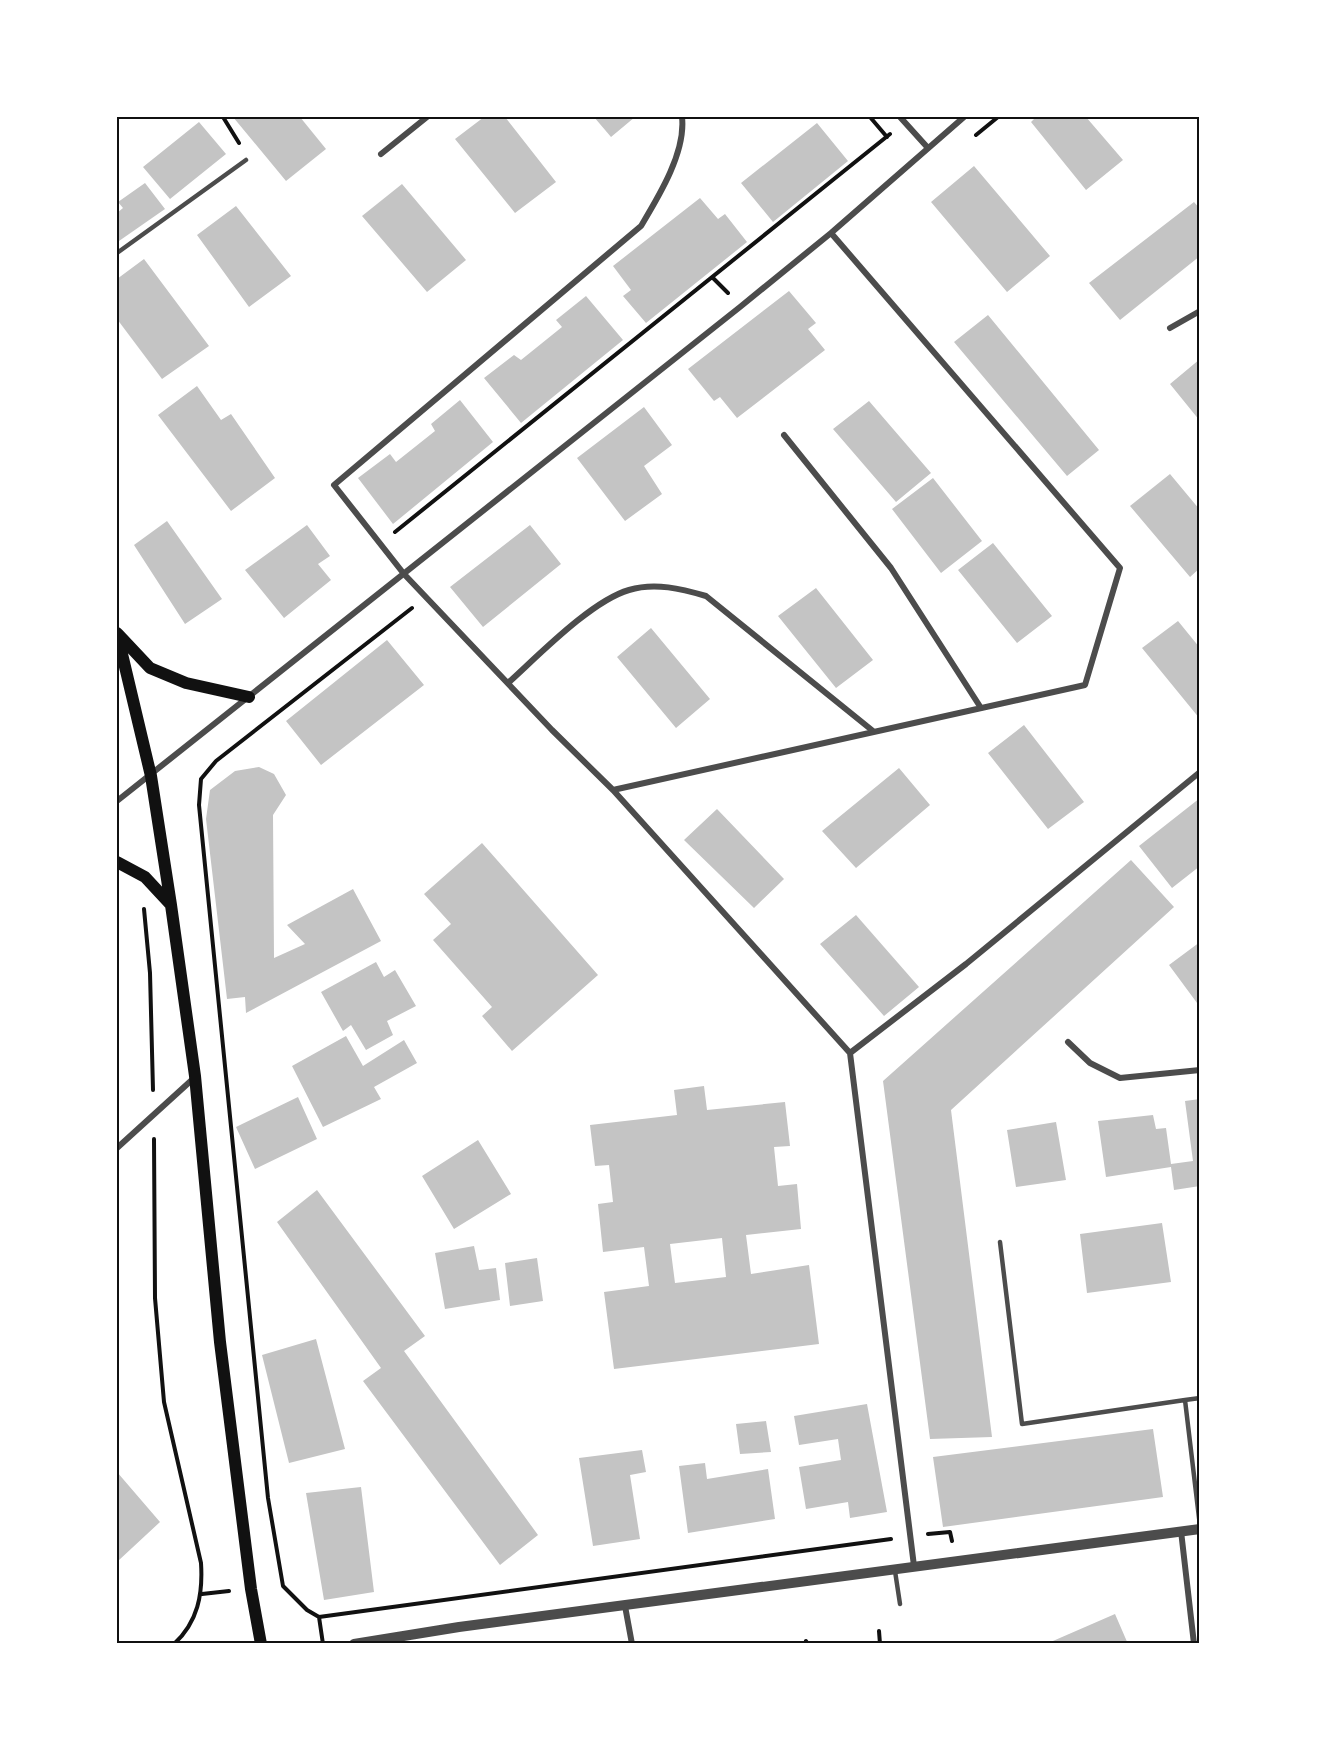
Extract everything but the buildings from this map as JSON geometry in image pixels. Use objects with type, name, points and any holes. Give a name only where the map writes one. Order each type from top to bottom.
[{"type":"main road","points":[[117,633],[150,668],[186,682],[249,698]]},
{"type":"main road","points":[[117,633],[151,776],[171,905],[195,1076],[220,1342],[261,1644]]},
{"type":"main road","points":[[117,862],[145,877],[171,905]]},
{"type":"street","points":[[381,154],[428,117]]},
{"type":"street","points":[[682,117],[684,130],[663,188],[641,225],[334,485],[404,574],[613,790],[849,1053],[914,1566]]},
{"type":"street","points":[[117,801],[831,233],[963,117]]},
{"type":"street","points":[[902,120],[928,147]]},
{"type":"street","points":[[613,790],[1085,685],[1120,568],[831,233]]},
{"type":"street","points":[[1170,328],[1200,311]]},
{"type":"street","points":[[784,435],[891,568],[981,708]]},
{"type":"street","points":[[508,683],[586,614],[629,590],[673,586],[706,596],[873,731]]},
{"type":"street","points":[[849,1053],[966,964],[1200,772]]},
{"type":"street","points":[[1068,1042],[1090,1063],[1120,1078],[1200,1070]]},
{"type":"street","points":[[117,1148],[195,1076]]},
{"type":"street","points":[[354,1644],[1200,1527]]},
{"type":"street","points":[[1181,1531],[1194,1644]]},
{"type":"street","points":[[626,1606],[632,1644]]},
{"type":"lane","points":[[117,253],[246,160]]},
{"type":"lane","points":[[1000,1242],[1022,1424],[1200,1398]]},
{"type":"lane","points":[[1185,1400],[1200,1527]]},
{"type":"lane","points":[[895,1569],[900,1604]]},
{"type":"path","points":[[223,117],[235,133],[246,160]]},
{"type":"path","points":[[870,117],[887,137]]},
{"type":"path","points":[[380,543],[887,137],[902,120]]},
{"type":"path","points":[[426,597],[216,761],[201,779],[199,805],[266,1486],[283,1586],[307,1610],[319,1617],[910,1536],[950,1532],[952,1543]]},
{"type":"path","points":[[168,1401],[164,1402],[201,1563],[202,1594],[188,1630],[181,1641],[174,1644]]},
{"type":"path","points":[[319,1617],[323,1644]]},
{"type":"path","points":[[879,1631],[880,1644]]}]
